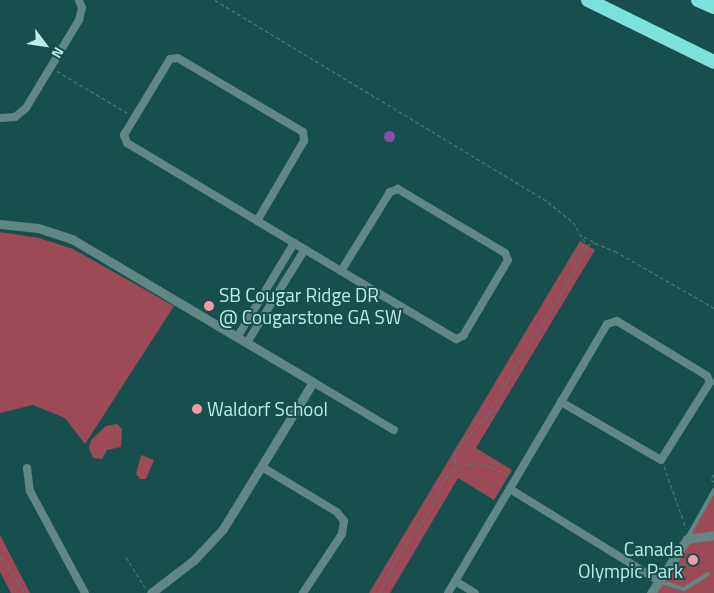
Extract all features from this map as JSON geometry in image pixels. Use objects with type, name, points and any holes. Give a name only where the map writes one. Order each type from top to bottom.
[{"type":"highway","points":[[588,0],[714,62]]},
{"type":"highway","points":[[698,0],[714,7]]},
{"type":"street","points":[[0,118],[15,117],[23,112],[79,20],[82,8],[79,0]]},
{"type":"street","points":[[257,221],[304,141],[302,132],[178,58],[170,59],[124,135],[127,143],[257,221],[456,339],[463,336],[508,260],[505,254],[398,190],[390,192],[341,270]]},
{"type":"street","points":[[0,224],[38,228],[72,239],[248,341],[394,430]]},
{"type":"street","points":[[238,336],[294,243]]},
{"type":"street","points":[[248,341],[305,249]]},
{"type":"street","points":[[448,593],[607,324],[617,321],[707,376],[710,382],[661,460],[656,460],[562,402]]},
{"type":"street","points":[[150,593],[172,580],[212,541],[239,507],[313,382]]},
{"type":"street","points":[[27,468],[30,491],[85,593]]},
{"type":"street","points":[[262,468],[337,512],[344,522],[342,534],[303,593]]},
{"type":"street","points":[[510,489],[658,581]]},
{"type":"street","points":[[650,593],[687,539],[714,536]]},
{"type":"street","points":[[455,581],[475,593]]},
{"type":"lane","points":[[687,539],[714,490]]},
{"type":"lane","points":[[658,581],[684,589],[708,574]]},
{"type":"path","points":[[215,0],[540,196],[573,222],[584,237],[587,245]]},
{"type":"path","points":[[50,67],[134,118]]},
{"type":"path","points":[[584,237],[641,264],[714,308]]},
{"type":"path","points":[[456,469],[454,456],[462,442],[489,414],[516,363],[553,309],[587,245],[594,242]]},
{"type":"path","points":[[661,460],[686,524],[687,539]]},
{"type":"path","points":[[380,593],[396,558],[434,504],[442,484],[456,469],[470,464],[487,463],[510,475]]},
{"type":"path","points":[[714,474],[711,479],[714,482]]},
{"type":"path","points":[[0,556],[25,593]]},
{"type":"path","points":[[126,556],[150,593]]},
{"type":"shaded area","points":[[389,130],[395,136],[389,142],[383,136]]},
{"type":"shaded area","points":[[0,232],[39,238],[73,249],[174,306],[85,444],[65,418],[33,405],[0,413]]},
{"type":"shaded area","points":[[580,241],[595,250],[476,448],[512,470],[494,500],[458,478],[390,593],[369,593]]},
{"type":"shaded area","points":[[117,424],[122,429],[121,447],[107,450],[102,459],[93,458],[89,448],[91,440],[106,426]]},
{"type":"shaded area","points":[[141,455],[154,460],[146,479],[140,479],[136,474]]},
{"type":"shaded area","name":"Canada Olympic Park","points":[[714,490],[714,593],[651,593],[687,539]]},
{"type":"shaded area","points":[[0,535],[30,593],[11,593],[0,572]]},
{"type":"place","name":"SB Cougar Ridge DR @ Cougarstone GA SW","points":[[209,306]]},
{"type":"place","name":"Waldorf School","points":[[197,409]]},
{"type":"place","name":"Canada Olympic Park","points":[[693,560]]}]
